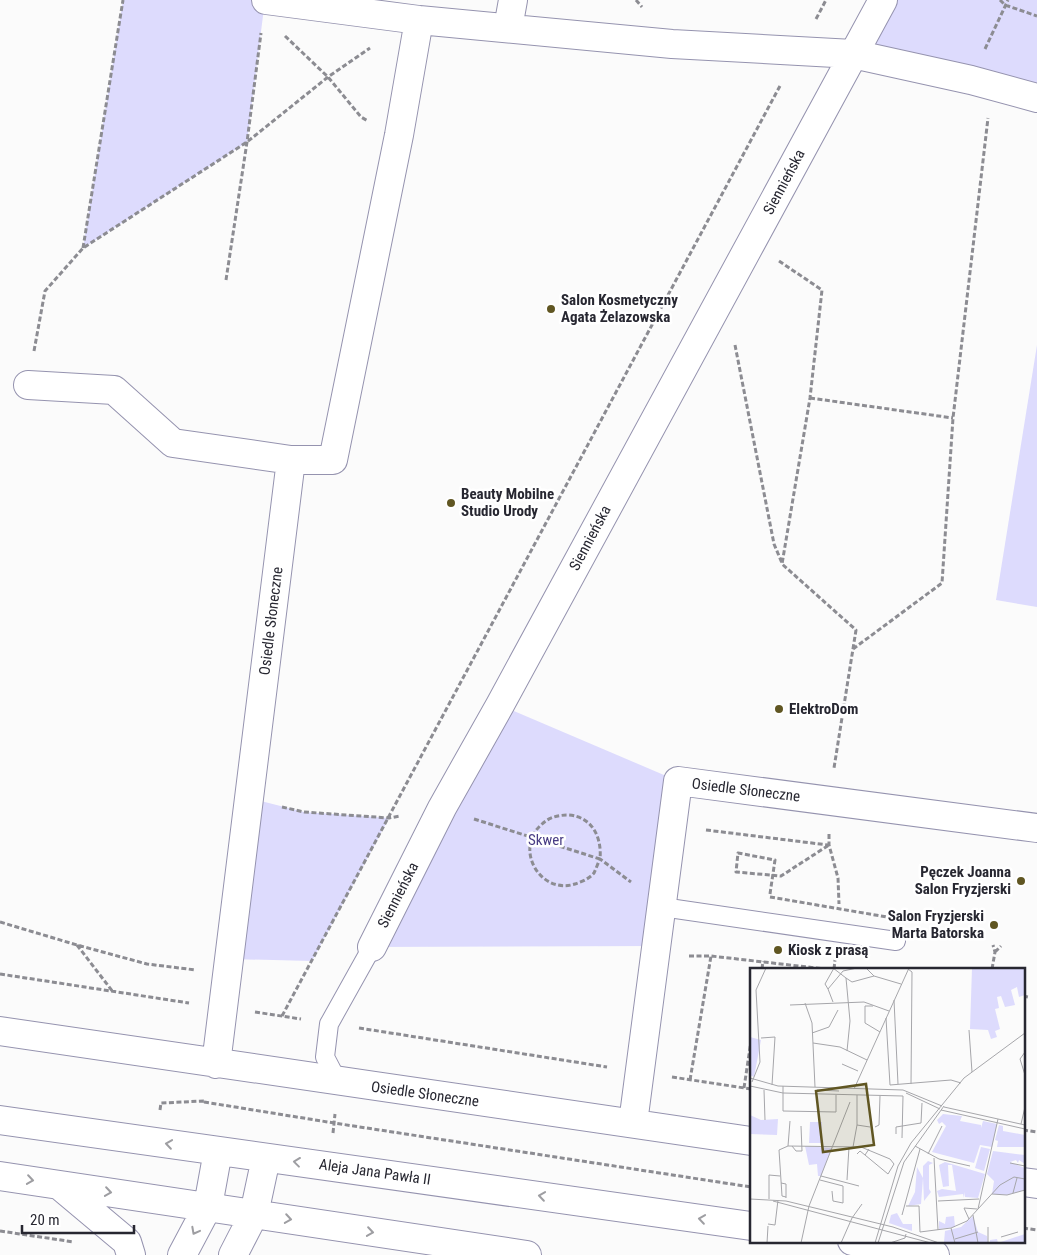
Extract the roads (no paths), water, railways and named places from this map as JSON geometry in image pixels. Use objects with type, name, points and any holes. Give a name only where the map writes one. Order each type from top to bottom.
[{"type":"street","points":[[508,28],[513,0]]},
{"type":"street","name":"Siennieńska","points":[[372,947],[442,808],[500,705],[883,0]]},
{"type":"street","points":[[264,13],[419,20],[672,44],[853,54],[981,83],[1037,98]]},
{"type":"street","points":[[28,385],[114,390],[173,443],[291,460],[333,460],[399,135],[419,20]]},
{"type":"street","name":"Osiedle Słoneczne","points":[[216,1064],[291,460]]},
{"type":"street","name":"Osiedle Słoneczne","points":[[633,1123],[678,781],[1037,828]]},
{"type":"street","name":"Osiedle Słoneczne","points":[[0,1031],[750,1141]]},
{"type":"street","name":"Aleja Jana Pawła II","points":[[0,1120],[750,1226]]},
{"type":"street","points":[[182,1255],[208,1206],[218,1151]]},
{"type":"street","points":[[233,1255],[254,1214],[266,1158]]},
{"type":"street","points":[[0,1176],[322,1224],[470,1251],[524,1255]]},
{"type":"street","points":[[1024,1182],[1037,1184]]},
{"type":"street","points":[[59,1185],[127,1242],[131,1255]]},
{"type":"street","points":[[858,1242],[935,1255]]},
{"type":"lane","points":[[662,906],[896,941]]},
{"type":"lane","name":"Siennieńska","points":[[338,1082],[325,1057],[330,1024],[372,947]]},
{"type":"place","name":"Salon Kosmetyczny Agata Żelazowska","points":[[551,309]]},
{"type":"place","name":"Beauty Mobilne Studio Urody","points":[[451,503]]},
{"type":"place","name":"ElektroDom","points":[[779,709]]},
{"type":"place","name":"Pęczek Joanna Salon Fryzjerski","points":[[1021,881]]},
{"type":"place","name":"Salon Fryzjerski Marta Batorska","points":[[994,925]]},
{"type":"place","name":"Kiosk z prasą","points":[[778,950]]},
{"type":"park label","name":"Skwer","points":[[546,840]]}]
